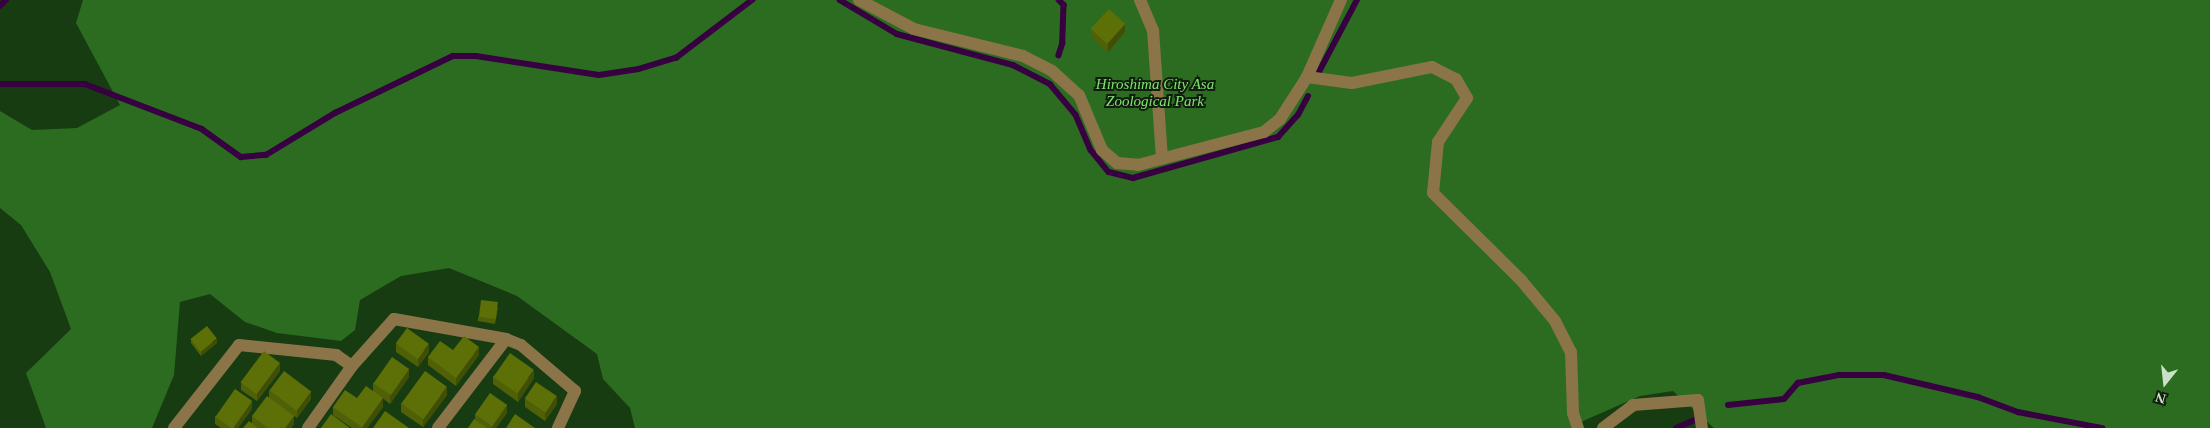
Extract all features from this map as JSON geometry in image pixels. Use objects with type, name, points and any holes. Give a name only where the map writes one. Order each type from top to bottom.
[{"type":"street","points":[[859,0],[914,29],[1023,56],[1052,71],[1079,95],[1102,150],[1117,162],[1138,165],[1264,132],[1280,119],[1307,77],[1341,0]]},
{"type":"street","points":[[1140,0],[1153,30],[1162,159]]},
{"type":"street","points":[[1307,77],[1352,83],[1432,67],[1456,79],[1467,98],[1438,142],[1433,193],[1522,280],[1555,321],[1571,352],[1573,413],[1578,428]]},
{"type":"street","points":[[308,428],[352,366],[394,319],[506,339],[521,345],[575,391],[558,428]]},
{"type":"street","points":[[438,428],[506,339]]},
{"type":"street","points":[[174,428],[239,345],[336,355],[352,366]]},
{"type":"street","points":[[1603,428],[1633,405],[1698,400],[1702,428]]},
{"type":"green space","name":"Hiroshima City Asa Zoological Park","points":[[83,0],[2210,0],[2210,428],[1714,428],[1673,391],[1640,396],[1583,421],[1576,428],[635,428],[630,408],[603,379],[597,354],[517,296],[449,268],[401,276],[360,300],[355,330],[341,341],[277,333],[245,322],[210,294],[180,302],[174,375],[152,428],[46,428],[26,373],[71,329],[50,272],[21,225],[0,208],[0,111],[32,130],[77,128],[120,105],[76,23]]},
{"type":"building","points":[[1109,9],[1125,24],[1107,44],[1091,29]]},
{"type":"building","points":[[481,300],[498,302],[496,319],[479,317]]},
{"type":"building","points":[[207,326],[217,339],[200,352],[190,339]]},
{"type":"building","points":[[407,328],[429,344],[418,359],[396,343]]},
{"type":"building","points":[[464,336],[479,347],[456,378],[428,357],[440,341],[453,350]]},
{"type":"building","points":[[264,351],[280,363],[257,394],[241,382]]},
{"type":"building","points":[[510,353],[534,370],[517,393],[493,377]]},
{"type":"building","points":[[392,357],[409,369],[391,395],[374,383]]},
{"type":"building","points":[[284,371],[311,391],[297,411],[270,390]]},
{"type":"building","points":[[425,371],[447,387],[423,419],[401,403]]},
{"type":"building","points":[[536,382],[557,396],[546,413],[525,399]]},
{"type":"building","points":[[366,386],[383,398],[362,427],[333,407],[345,390],[357,398]]},
{"type":"building","points":[[235,389],[252,401],[233,428],[215,417]]},
{"type":"building","points":[[490,393],[507,405],[492,426],[475,414]]},
{"type":"building","points":[[267,396],[294,416],[285,428],[268,428],[252,416]]},
{"type":"building","points":[[385,411],[409,428],[373,428]]},
{"type":"building","points":[[331,414],[350,428],[321,428]]},
{"type":"building","points":[[515,414],[535,428],[506,428]]},
{"type":"building","points":[[474,419],[487,428],[468,428]]},
{"type":"building","points":[[249,421],[258,428],[243,428]]},
{"type":"waterway","points":[[0,6],[6,0]]},
{"type":"waterway","points":[[0,84],[85,84],[202,129],[241,157],[266,155],[335,113],[453,56],[476,56],[599,75],[639,69],[676,58],[752,0]]},
{"type":"waterway","points":[[840,0],[897,34],[1013,65],[1050,84],[1076,115],[1091,150],[1109,172],[1133,178],[1278,137],[1298,115],[1308,96]]},
{"type":"waterway","points":[[1059,0],[1064,5],[1063,43],[1059,55]]},
{"type":"waterway","points":[[1319,72],[1357,0]]},
{"type":"waterway","points":[[1728,405],[1784,399],[1798,383],[1839,375],[1884,375],[1978,397],[2018,412],[2102,428]]},
{"type":"waterway","points":[[1676,428],[1699,418]]}]
